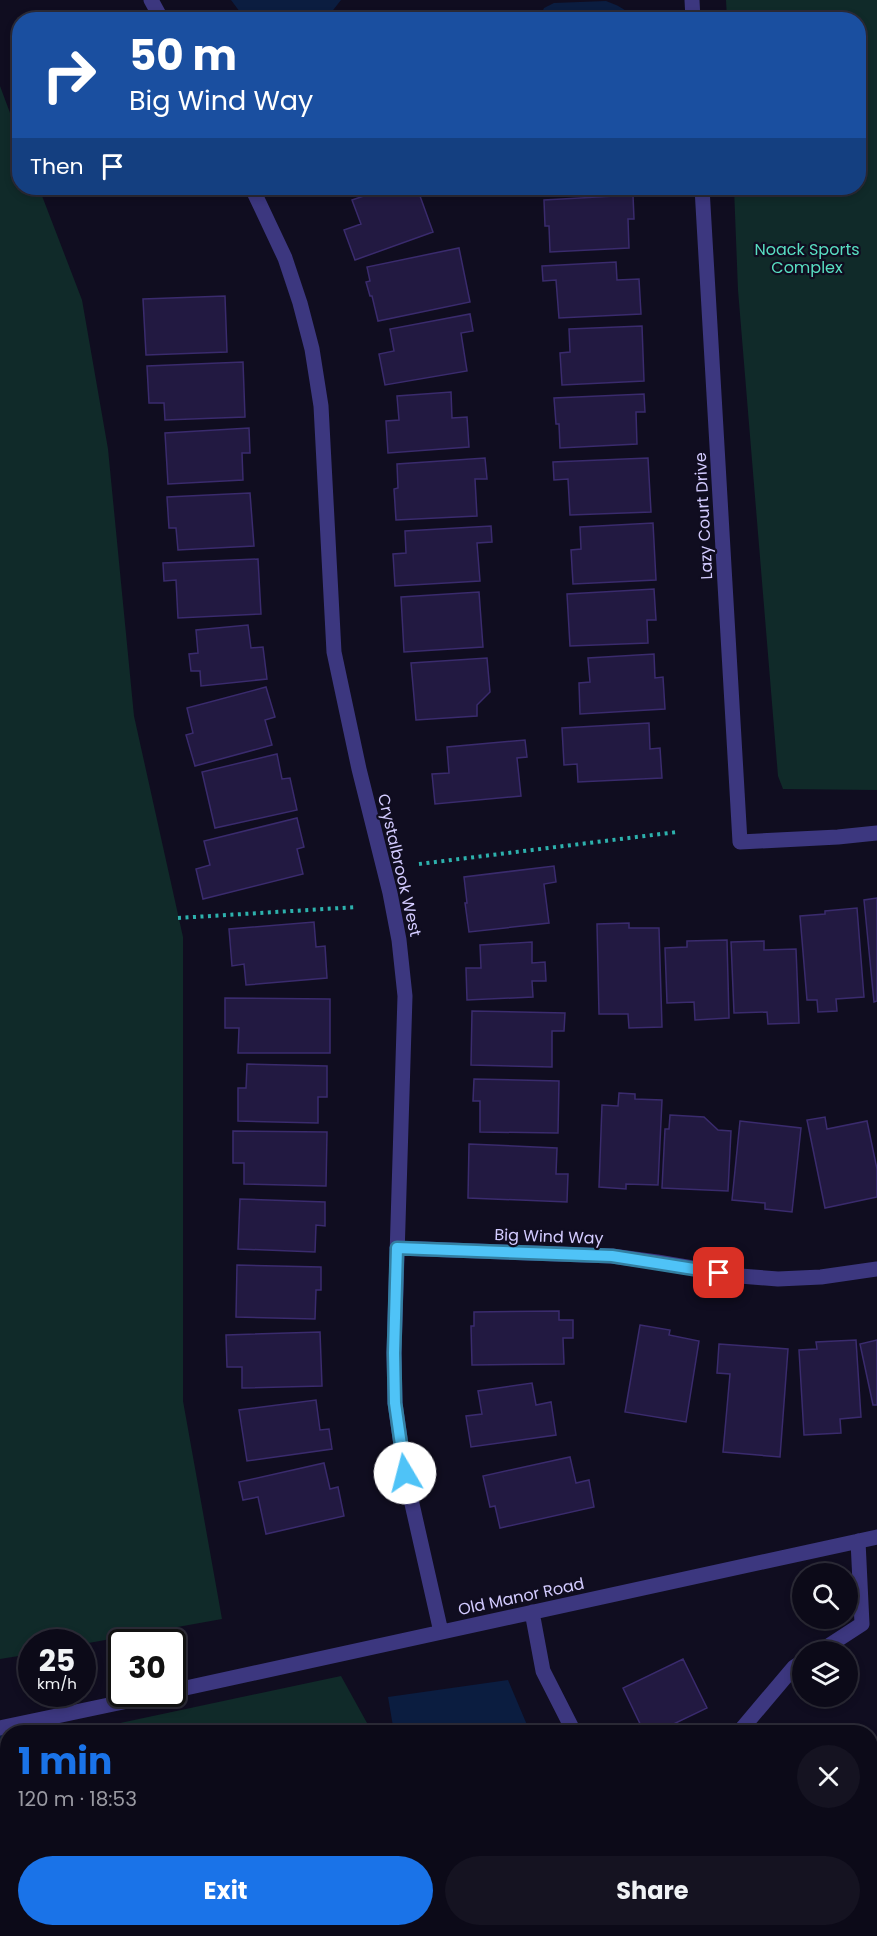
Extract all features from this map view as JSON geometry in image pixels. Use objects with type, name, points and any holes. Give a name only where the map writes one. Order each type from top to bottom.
[{"type":"street","name":"Crystalbrook West","points":[[255,195],[285,258],[312,349],[321,406],[334,652],[399,940],[405,996],[394,1353],[395,1403],[405,1473],[441,1632]]},
{"type":"street","name":"Lazy Court Drive","points":[[702,195],[740,842],[877,833]]},
{"type":"street","name":"Big Wind Way","points":[[397,1248],[612,1256],[778,1280],[877,1269]]},
{"type":"street","name":"Old Manor Road","points":[[186,1688],[877,1537]]},
{"type":"street","points":[[836,1641],[862,1624],[858,1541]]},
{"type":"street","points":[[532,1612],[543,1671],[570,1725]]},
{"type":"street","points":[[745,1725],[792,1669]]},
{"type":"street","points":[[14,1725],[108,1705]]},
{"type":"path","points":[[419,864],[677,832]]},
{"type":"path","points":[[178,918],[357,907]]},
{"type":"green space","name":"Noack Sports Complex","points":[[726,0],[877,0],[877,790],[783,789],[778,776],[738,290],[734,195],[866,195],[866,12],[727,12]]},
{"type":"green space","points":[[0,86],[12,118],[12,195],[42,195],[82,300],[108,449],[134,716],[183,937],[183,1401],[222,1619],[166,1629],[108,1629],[108,1640],[96,1642],[96,1629],[18,1629],[18,1656],[0,1659]]},
{"type":"green space","points":[[341,1676],[368,1725],[111,1725]]},
{"type":"water","points":[[231,0],[341,0],[332,12],[240,12]]},
{"type":"water","points":[[606,1],[626,12],[542,12],[544,8],[554,3]]},
{"type":"water","points":[[508,1680],[527,1725],[393,1725],[388,1697]]},
{"type":"building","points":[[367,195],[423,195],[420,196],[433,232],[355,260],[344,230],[361,224],[352,200]]},
{"type":"building","points":[[633,195],[634,219],[628,219],[629,248],[550,252],[549,226],[545,226],[544,200]]},
{"type":"building","points":[[459,248],[470,302],[378,321],[366,282],[370,281],[367,267]]},
{"type":"building","points":[[616,262],[617,280],[639,279],[641,314],[559,318],[556,280],[543,281],[542,266]]},
{"type":"building","points":[[225,296],[227,352],[146,355],[143,299]]},
{"type":"building","points":[[470,314],[473,331],[461,333],[467,371],[385,385],[379,354],[394,351],[390,329]]},
{"type":"building","points":[[642,326],[644,381],[562,385],[560,353],[570,352],[569,329]]},
{"type":"building","points":[[243,362],[245,417],[165,420],[164,403],[149,403],[147,366]]},
{"type":"building","points":[[451,392],[452,418],[467,417],[469,447],[388,453],[386,421],[399,420],[397,396]]},
{"type":"building","points":[[644,394],[645,412],[636,412],[637,444],[560,448],[559,424],[556,424],[554,398]]},
{"type":"building","points":[[249,428],[250,453],[242,453],[243,480],[168,484],[165,433]]},
{"type":"building","points":[[485,458],[487,479],[475,479],[477,516],[396,520],[394,489],[398,488],[397,464]]},
{"type":"building","points":[[648,458],[651,512],[570,515],[568,479],[554,480],[553,462]]},
{"type":"building","points":[[250,493],[254,546],[178,550],[176,528],[169,528],[167,497]]},
{"type":"building","points":[[653,523],[656,580],[573,584],[571,550],[581,549],[580,527]]},
{"type":"building","points":[[491,526],[492,542],[477,543],[480,581],[395,586],[393,554],[406,553],[405,531]]},
{"type":"building","points":[[258,559],[261,614],[178,618],[176,580],[164,581],[163,563]]},
{"type":"building","points":[[654,589],[656,620],[647,620],[648,643],[570,646],[567,594]]},
{"type":"building","points":[[479,592],[483,647],[404,652],[401,597]]},
{"type":"building","points":[[248,625],[251,648],[263,647],[267,679],[201,686],[200,671],[191,671],[189,654],[198,653],[196,630]]},
{"type":"building","points":[[654,654],[655,678],[663,677],[665,709],[580,714],[579,683],[590,682],[588,658]]},
{"type":"building","points":[[487,658],[490,692],[477,705],[477,716],[416,720],[411,663]]},
{"type":"building","points":[[266,687],[275,717],[265,720],[272,745],[195,766],[186,735],[193,733],[187,708]]},
{"type":"building","points":[[649,723],[650,749],[660,748],[662,778],[578,782],[577,764],[564,765],[562,728]]},
{"type":"building","points":[[525,740],[527,757],[517,758],[521,796],[435,804],[432,774],[449,773],[447,747]]},
{"type":"building","points":[[277,754],[282,779],[290,778],[297,810],[215,828],[202,772]]},
{"type":"building","points":[[297,818],[304,847],[297,849],[303,874],[203,899],[196,869],[210,865],[204,841]]},
{"type":"building","points":[[554,866],[556,882],[544,884],[549,923],[469,932],[464,877]]},
{"type":"building","points":[[877,898],[877,1001],[874,1002],[864,900]]},
{"type":"building","points":[[857,908],[864,997],[836,999],[837,1011],[818,1012],[817,1000],[807,1000],[800,916]]},
{"type":"building","points":[[314,922],[316,947],[325,946],[327,978],[246,985],[244,964],[232,966],[229,929]]},
{"type":"building","points":[[629,923],[629,928],[659,928],[662,1027],[629,1028],[628,1014],[599,1014],[597,924]]},
{"type":"building","points":[[727,940],[729,1018],[695,1020],[694,1002],[667,1003],[665,948],[687,947],[687,941]]},
{"type":"building","points":[[764,941],[764,950],[796,949],[799,1023],[768,1024],[767,1012],[734,1013],[731,942]]},
{"type":"building","points":[[532,942],[532,963],[545,962],[546,981],[532,981],[533,997],[467,1000],[466,968],[481,968],[480,945]]},
{"type":"building","points":[[225,998],[330,999],[330,1053],[238,1053],[239,1028],[225,1028]]},
{"type":"building","points":[[472,1011],[565,1013],[564,1031],[552,1031],[552,1067],[471,1065]]},
{"type":"building","points":[[247,1064],[327,1066],[327,1097],[318,1097],[318,1123],[238,1121],[238,1088],[246,1088]]},
{"type":"building","points":[[474,1079],[559,1081],[558,1133],[480,1132],[480,1101],[473,1101]]},
{"type":"building","points":[[619,1093],[635,1094],[635,1099],[662,1100],[658,1185],[626,1184],[626,1189],[599,1187],[602,1105],[618,1106]]},
{"type":"building","points":[[670,1115],[704,1117],[718,1130],[731,1131],[728,1191],[662,1188],[665,1129],[669,1129]]},
{"type":"building","points":[[825,1117],[827,1129],[867,1121],[877,1169],[877,1197],[825,1208],[807,1120]]},
{"type":"building","points":[[740,1121],[801,1128],[792,1212],[765,1209],[765,1203],[732,1200]]},
{"type":"building","points":[[233,1131],[327,1132],[326,1186],[244,1184],[244,1163],[233,1163]]},
{"type":"building","points":[[469,1144],[557,1148],[556,1174],[568,1174],[567,1202],[468,1198]]},
{"type":"building","points":[[240,1199],[325,1202],[325,1226],[316,1225],[315,1252],[238,1249]]},
{"type":"building","points":[[237,1265],[321,1267],[321,1290],[316,1290],[315,1319],[236,1317]]},
{"type":"building","points":[[559,1311],[559,1320],[573,1320],[573,1338],[563,1338],[564,1364],[472,1365],[471,1326],[474,1326],[474,1312]]},
{"type":"building","points":[[640,1325],[670,1330],[669,1335],[699,1341],[686,1422],[625,1412]]},
{"type":"building","points":[[320,1332],[322,1386],[242,1388],[242,1367],[227,1367],[226,1335]]},
{"type":"building","points":[[856,1340],[861,1417],[840,1419],[841,1433],[804,1435],[799,1350],[817,1349],[816,1342]]},
{"type":"building","points":[[877,1340],[877,1405],[873,1405],[860,1344]]},
{"type":"building","points":[[719,1344],[788,1349],[780,1457],[723,1452],[730,1374],[717,1373]]},
{"type":"building","points":[[532,1383],[536,1405],[551,1402],[556,1435],[471,1447],[466,1416],[482,1414],[478,1391]]},
{"type":"building","points":[[316,1400],[320,1430],[329,1429],[332,1449],[247,1461],[239,1410]]},
{"type":"building","points":[[570,1457],[576,1483],[589,1480],[594,1507],[500,1528],[495,1506],[490,1507],[483,1476]]},
{"type":"building","points":[[324,1463],[330,1489],[338,1487],[344,1516],[266,1534],[258,1497],[243,1500],[239,1482]]},
{"type":"building","points":[[683,1659],[707,1708],[672,1725],[641,1725],[623,1688]]},
{"type":"route","points":[[405,1473],[395,1403],[397,1248],[612,1256],[719,1273]]}]
